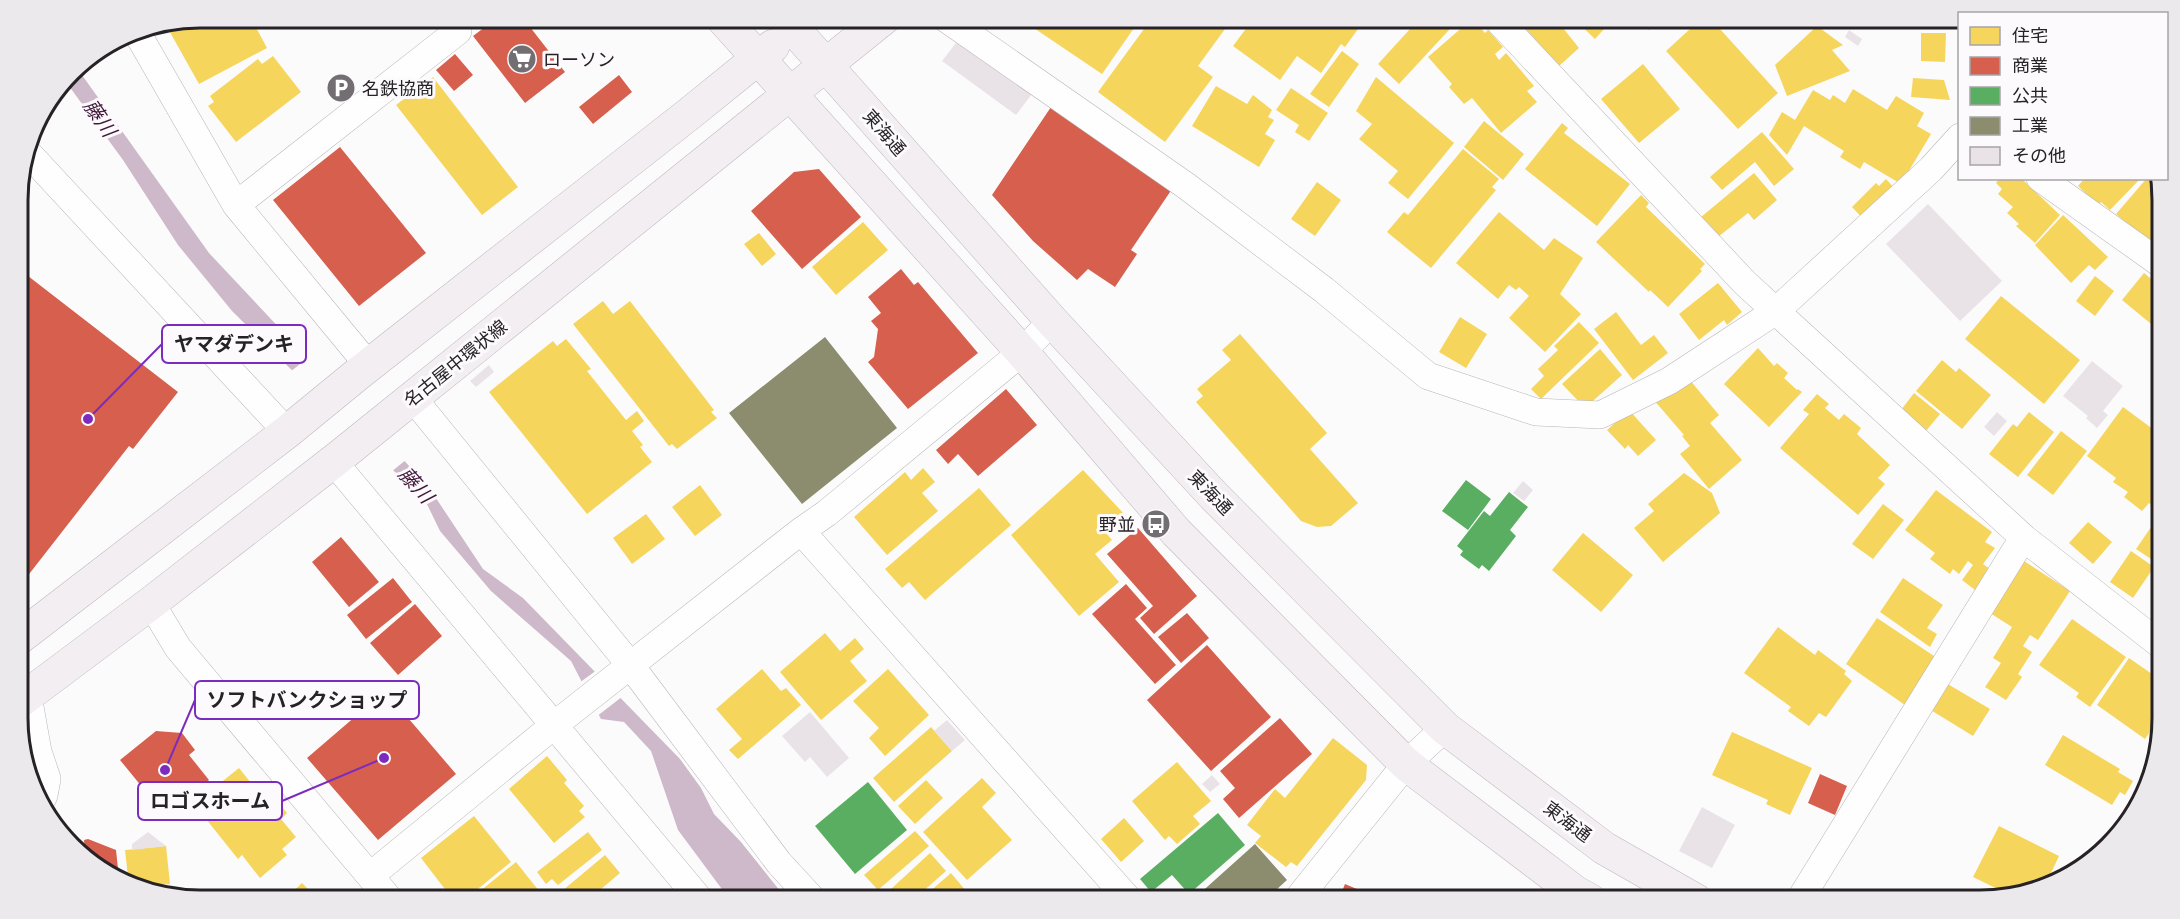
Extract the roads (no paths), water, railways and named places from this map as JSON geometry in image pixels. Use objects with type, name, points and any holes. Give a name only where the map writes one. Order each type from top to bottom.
[{"type":"main road","points":[[731,28],[1022,352],[1176,532],[1406,764],[1572,890]]},
{"type":"main road","points":[[28,631],[294,427],[757,59],[788,28]]},
{"type":"main road","name":"東海通","points":[[800,28],[825,65],[1052,321],[1214,496],[1445,728],[1604,848],[1678,890]]},
{"type":"main road","name":"名古屋中環状線","points":[[28,691],[151,603],[336,459],[871,28]]},
{"type":"street","points":[[236,205],[458,31],[455,28]]},
{"type":"street","points":[[959,28],[1185,185],[1324,290],[1428,376],[1536,412],[1600,415],[1669,381],[1776,311],[1931,169],[1958,138]]},
{"type":"street","points":[[1505,28],[1745,283],[2025,539],[2152,638]]},
{"type":"street","points":[[141,40],[236,205],[364,370]]},
{"type":"street","points":[[34,159],[294,427]]},
{"type":"street","points":[[2043,180],[2152,258]]},
{"type":"street","points":[[370,876],[560,721],[827,513],[1022,352],[1052,321]]},
{"type":"street","points":[[404,403],[779,863],[804,890]]},
{"type":"street","points":[[336,459],[560,721],[692,890]]},
{"type":"street","points":[[801,531],[1120,890]]},
{"type":"street","points":[[1806,890],[2015,551],[2025,539]]},
{"type":"street","points":[[151,603],[178,648],[382,890]]},
{"type":"street","points":[[1305,890],[1406,764],[1445,728]]},
{"type":"street","points":[[29,731],[44,779],[43,786]]},
{"type":"water","name":"藤川","points":[[83,76],[209,253],[428,486],[483,569],[523,598],[680,759],[701,788],[714,814],[741,842],[779,890],[723,890],[678,830],[651,751],[624,722],[601,719],[571,661],[491,591],[440,531],[424,498],[232,311],[178,245],[123,160],[70,88]]},
{"type":"place","name":"ローソン","points":[[522,59]]},
{"type":"place","name":"名鉄協商","points":[[341,88]]},
{"type":"place","name":"ヤマダデンキ","points":[[88,419]]},
{"type":"place","name":"野並","points":[[1156,524]]},
{"type":"place","name":"ロゴスホーム","points":[[384,758]]},
{"type":"place","name":"ソフトバンクショップ","points":[[165,770]]}]
